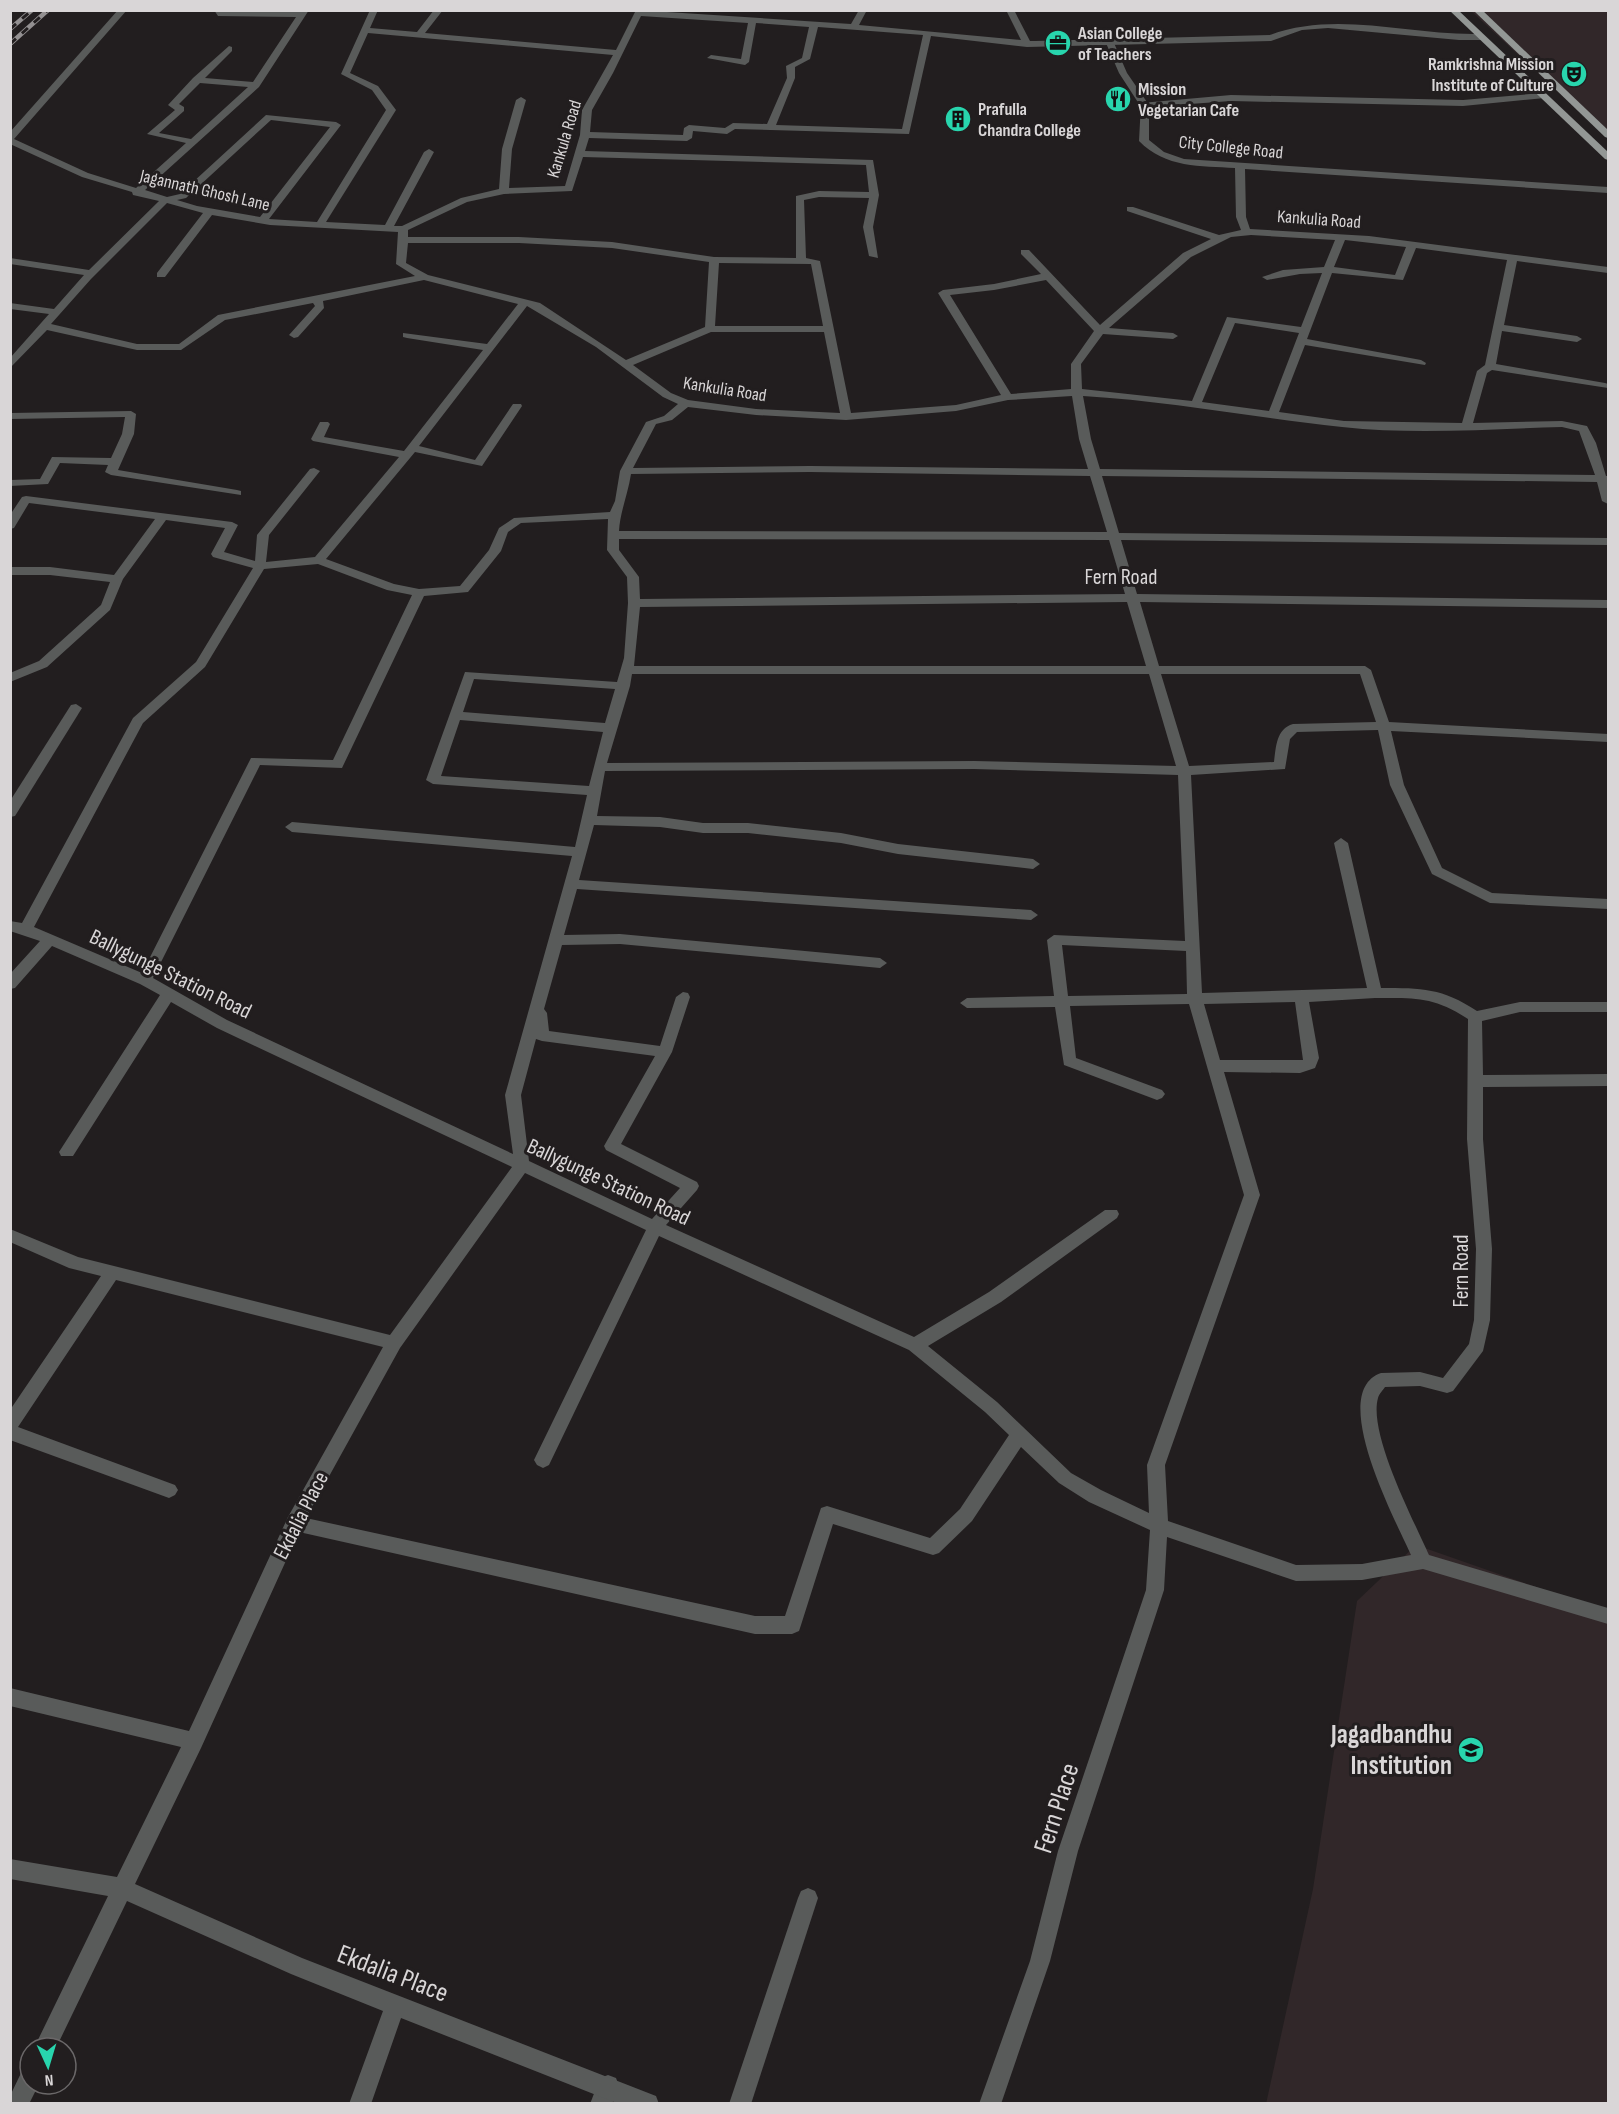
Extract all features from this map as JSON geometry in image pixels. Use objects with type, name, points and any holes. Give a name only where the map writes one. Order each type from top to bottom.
[{"type":"main road","points":[[1453,10],[1608,157]]},
{"type":"main road","points":[[1477,10],[1608,135]]},
{"type":"street","points":[[10,139],[123,10]]},
{"type":"street","points":[[218,10],[304,13]]},
{"type":"street","points":[[319,226],[391,110],[375,88],[345,74],[374,10]]},
{"type":"street","points":[[419,35],[439,10]]},
{"type":"street","points":[[854,27],[863,10]]},
{"type":"street","points":[[1010,10],[1027,44]]},
{"type":"street","points":[[639,12],[752,22],[854,27],[1027,44],[1271,38],[1304,27],[1347,25],[1458,39],[1481,37]]},
{"type":"street","name":"Kankula Road","points":[[404,235],[464,200],[504,191],[569,189],[585,135],[587,110],[639,12]]},
{"type":"street","points":[[136,193],[256,85],[304,13]]},
{"type":"street","points":[[711,58],[745,62],[752,22]]},
{"type":"street","points":[[771,127],[790,78],[790,66],[806,59],[814,25]]},
{"type":"street","points":[[365,30],[619,53]]},
{"type":"street","points":[[585,135],[687,138],[689,128],[728,131],[733,126],[906,132],[927,34]]},
{"type":"street","points":[[1110,43],[1123,73],[1143,105]]},
{"type":"street","points":[[194,142],[152,134],[181,109],[173,105],[229,49]]},
{"type":"street","points":[[196,80],[256,85]]},
{"type":"street","name":"City College Road","points":[[1542,96],[1462,103],[1231,98],[1143,105],[1144,141],[1161,154],[1183,162],[1240,168],[1608,190]]},
{"type":"street","points":[[504,191],[507,149],[520,100]]},
{"type":"street","points":[[10,365],[55,312],[164,201],[183,196],[268,117],[336,126],[263,220]]},
{"type":"street","name":"Jagannath Ghosh Lane","points":[[10,139],[85,175],[136,193],[210,211],[263,220],[319,226],[388,228],[404,235],[612,245],[714,260],[801,261]]},
{"type":"street","points":[[388,228],[429,152]]},
{"type":"street","points":[[579,154],[870,162],[874,195],[868,227],[874,256]]},
{"type":"street","points":[[1240,168],[1241,217],[1246,233]]},
{"type":"street","points":[[846,417],[815,261],[801,261],[799,198],[819,194],[874,195]]},
{"type":"street","points":[[1130,209],[1221,239]]},
{"type":"street","points":[[161,275],[210,211]]},
{"type":"street","name":"Kankulia Road","points":[[1076,364],[1100,331],[1187,255],[1229,234],[1341,237],[1608,270]]},
{"type":"street","name":"Kankulia Road","points":[[404,235],[400,253],[401,264],[424,277],[536,305],[565,322],[667,395],[686,403],[756,412],[846,417],[956,408],[1008,397],[1077,392],[1196,404],[1344,424],[1529,423],[1583,428],[1589,436],[1604,479]]},
{"type":"street","points":[[1273,414],[1341,237]]},
{"type":"street","points":[[1267,277],[1285,271],[1328,270],[1399,278],[1412,245]]},
{"type":"street","points":[[1025,252],[1100,331],[1173,336]]},
{"type":"street","points":[[1490,366],[1512,259]]},
{"type":"street","points":[[710,329],[714,260]]},
{"type":"street","points":[[10,261],[92,273]]},
{"type":"street","points":[[1008,397],[943,293],[994,287],[1048,276]]},
{"type":"street","points":[[44,326],[137,347],[181,347],[222,317],[384,287],[424,277]]},
{"type":"street","points":[[294,336],[320,306],[316,298]]},
{"type":"street","points":[[319,560],[409,452],[525,302]]},
{"type":"street","points":[[10,306],[55,312]]},
{"type":"street","points":[[1196,404],[1231,319],[1421,363]]},
{"type":"street","points":[[1498,327],[1577,339]]},
{"type":"street","points":[[625,364],[710,329],[827,329]]},
{"type":"street","points":[[407,335],[490,348]]},
{"type":"street","name":"Fern Place","points":[[990,2103],[1048,1936],[1068,1851],[1155,1590],[1158,1526],[1156,1465],[1252,1195],[1195,999],[1184,771],[1085,439],[1077,392],[1076,364]]},
{"type":"street","points":[[1467,425],[1482,371],[1490,366],[1605,386]]},
{"type":"street","points":[[522,1166],[513,1095],[579,852],[590,820],[599,767],[628,670],[634,603],[633,578],[613,550],[614,515],[621,501],[626,471],[652,422],[668,418],[686,403]]},
{"type":"street","points":[[324,424],[317,439],[478,464],[517,406]]},
{"type":"street","points":[[10,416],[131,414],[128,434],[111,472],[237,493]]},
{"type":"street","points":[[10,483],[44,482],[56,459],[115,462]]},
{"type":"street","points":[[626,471],[810,469],[1604,479],[1608,501]]},
{"type":"street","points":[[18,927],[138,721],[201,664],[260,566],[263,536],[314,471]]},
{"type":"street","points":[[10,526],[26,499],[232,525],[217,554],[260,566],[319,560],[391,586],[419,593],[464,589],[495,551],[503,530],[518,520],[614,515]]},
{"type":"street","points":[[10,678],[43,664],[106,607],[117,579],[163,516]]},
{"type":"street","points":[[613,535],[1113,536],[1608,541]]},
{"type":"street","points":[[10,571],[50,571],[117,579]]},
{"type":"street","points":[[145,980],[256,761],[337,765],[419,593]]},
{"type":"street","name":"Fern Road","points":[[634,603],[1131,598],[1608,604]]},
{"type":"street","points":[[628,670],[1365,670],[1384,726],[1397,784],[1437,872],[1490,898],[1608,904]]},
{"type":"street","points":[[596,791],[433,780],[469,675],[624,686]]},
{"type":"street","points":[[10,813],[76,708]]},
{"type":"street","points":[[455,715],[610,728]]},
{"type":"street","points":[[599,767],[974,765],[1184,771],[1280,766],[1284,738],[1293,728],[1384,726],[1608,738]]},
{"type":"street","points":[[590,820],[660,822],[703,828],[748,828],[841,838],[898,849],[1033,864]]},
{"type":"street","points":[[292,827],[579,852]]},
{"type":"street","points":[[1341,843],[1375,993]]},
{"type":"street","points":[[572,884],[1032,915]]},
{"type":"street","name":"Ballygunge Station Road","points":[[18,927],[145,980],[222,1024],[410,1110],[522,1166],[915,1345],[991,1407],[1018,1436],[1065,1478],[1095,1496],[1158,1526],[1296,1573],[1362,1572],[1423,1561]]},
{"type":"street","points":[[10,984],[50,939]]},
{"type":"street","points":[[556,940],[620,939],[880,963]]},
{"type":"street","points":[[1157,1094],[1069,1061],[1054,940],[1193,946]]},
{"type":"street","points":[[967,1003],[1060,999],[1300,998],[1414,993],[1449,1000],[1475,1017],[1520,1007],[1608,1007]]},
{"type":"street","points":[[67,1152],[168,995]]},
{"type":"street","points":[[543,1460],[655,1227],[691,1186],[612,1146],[665,1052],[683,997]]},
{"type":"street","points":[[1214,1066],[1300,1067],[1310,1064],[1311,1058],[1300,998]]},
{"type":"street","points":[[536,1013],[540,1013],[542,1036],[665,1052]]},
{"type":"street","name":"Fern Road","points":[[1423,1561],[1384,1472],[1369,1421],[1369,1398],[1381,1380],[1420,1379],[1447,1386],[1477,1346],[1482,1320],[1484,1249],[1475,1139],[1475,1017]]},
{"type":"street","points":[[1476,1081],[1608,1080]]},
{"type":"street","name":"Ekdalia Place","points":[[51,2036],[194,1741],[294,1523],[394,1343],[522,1166]]},
{"type":"street","points":[[915,1345],[995,1297],[1111,1214]]},
{"type":"street","points":[[10,1235],[75,1263],[394,1343]]},
{"type":"street","points":[[10,1425],[113,1271]]},
{"type":"street","points":[[10,1432],[169,1490]]},
{"type":"street","points":[[294,1523],[755,1625],[792,1625],[827,1514],[933,1547],[966,1515],[1018,1436]]},
{"type":"street","points":[[1423,1561],[1608,1616]]},
{"type":"street","points":[[10,1697],[194,1741]]},
{"type":"street","name":"Ekdalia Place","points":[[10,1869],[121,1888],[298,1967],[395,2005],[604,2095],[648,2103]]},
{"type":"street","points":[[740,2103],[808,1898]]},
{"type":"street","points":[[360,2103],[395,2005]]},
{"type":"shaded area","name":"Ramkrishna Mission Institute of Culture","points":[[1471,11],[1608,11],[1608,138]]},
{"type":"shaded area","name":"Jagadbandhu Institution","points":[[1416,1545],[1608,1612],[1608,2103],[1266,2104],[1313,1889],[1357,1601]]},
{"type":"railway","points":[[10,29],[32,10]]},
{"type":"railway","points":[[10,44],[48,10]]},
{"type":"place","name":"Asian College of Teachers","points":[[1058,43]]},
{"type":"place","name":"Ramkrishna Mission Institute of Culture","points":[[1574,74]]},
{"type":"place","name":"Mission Vegetarian Cafe","points":[[1118,99]]},
{"type":"place","name":"Prafulla Chandra College","points":[[958,119]]},
{"type":"place","name":"Jagadbandhu Institution","points":[[1471,1750]]}]
